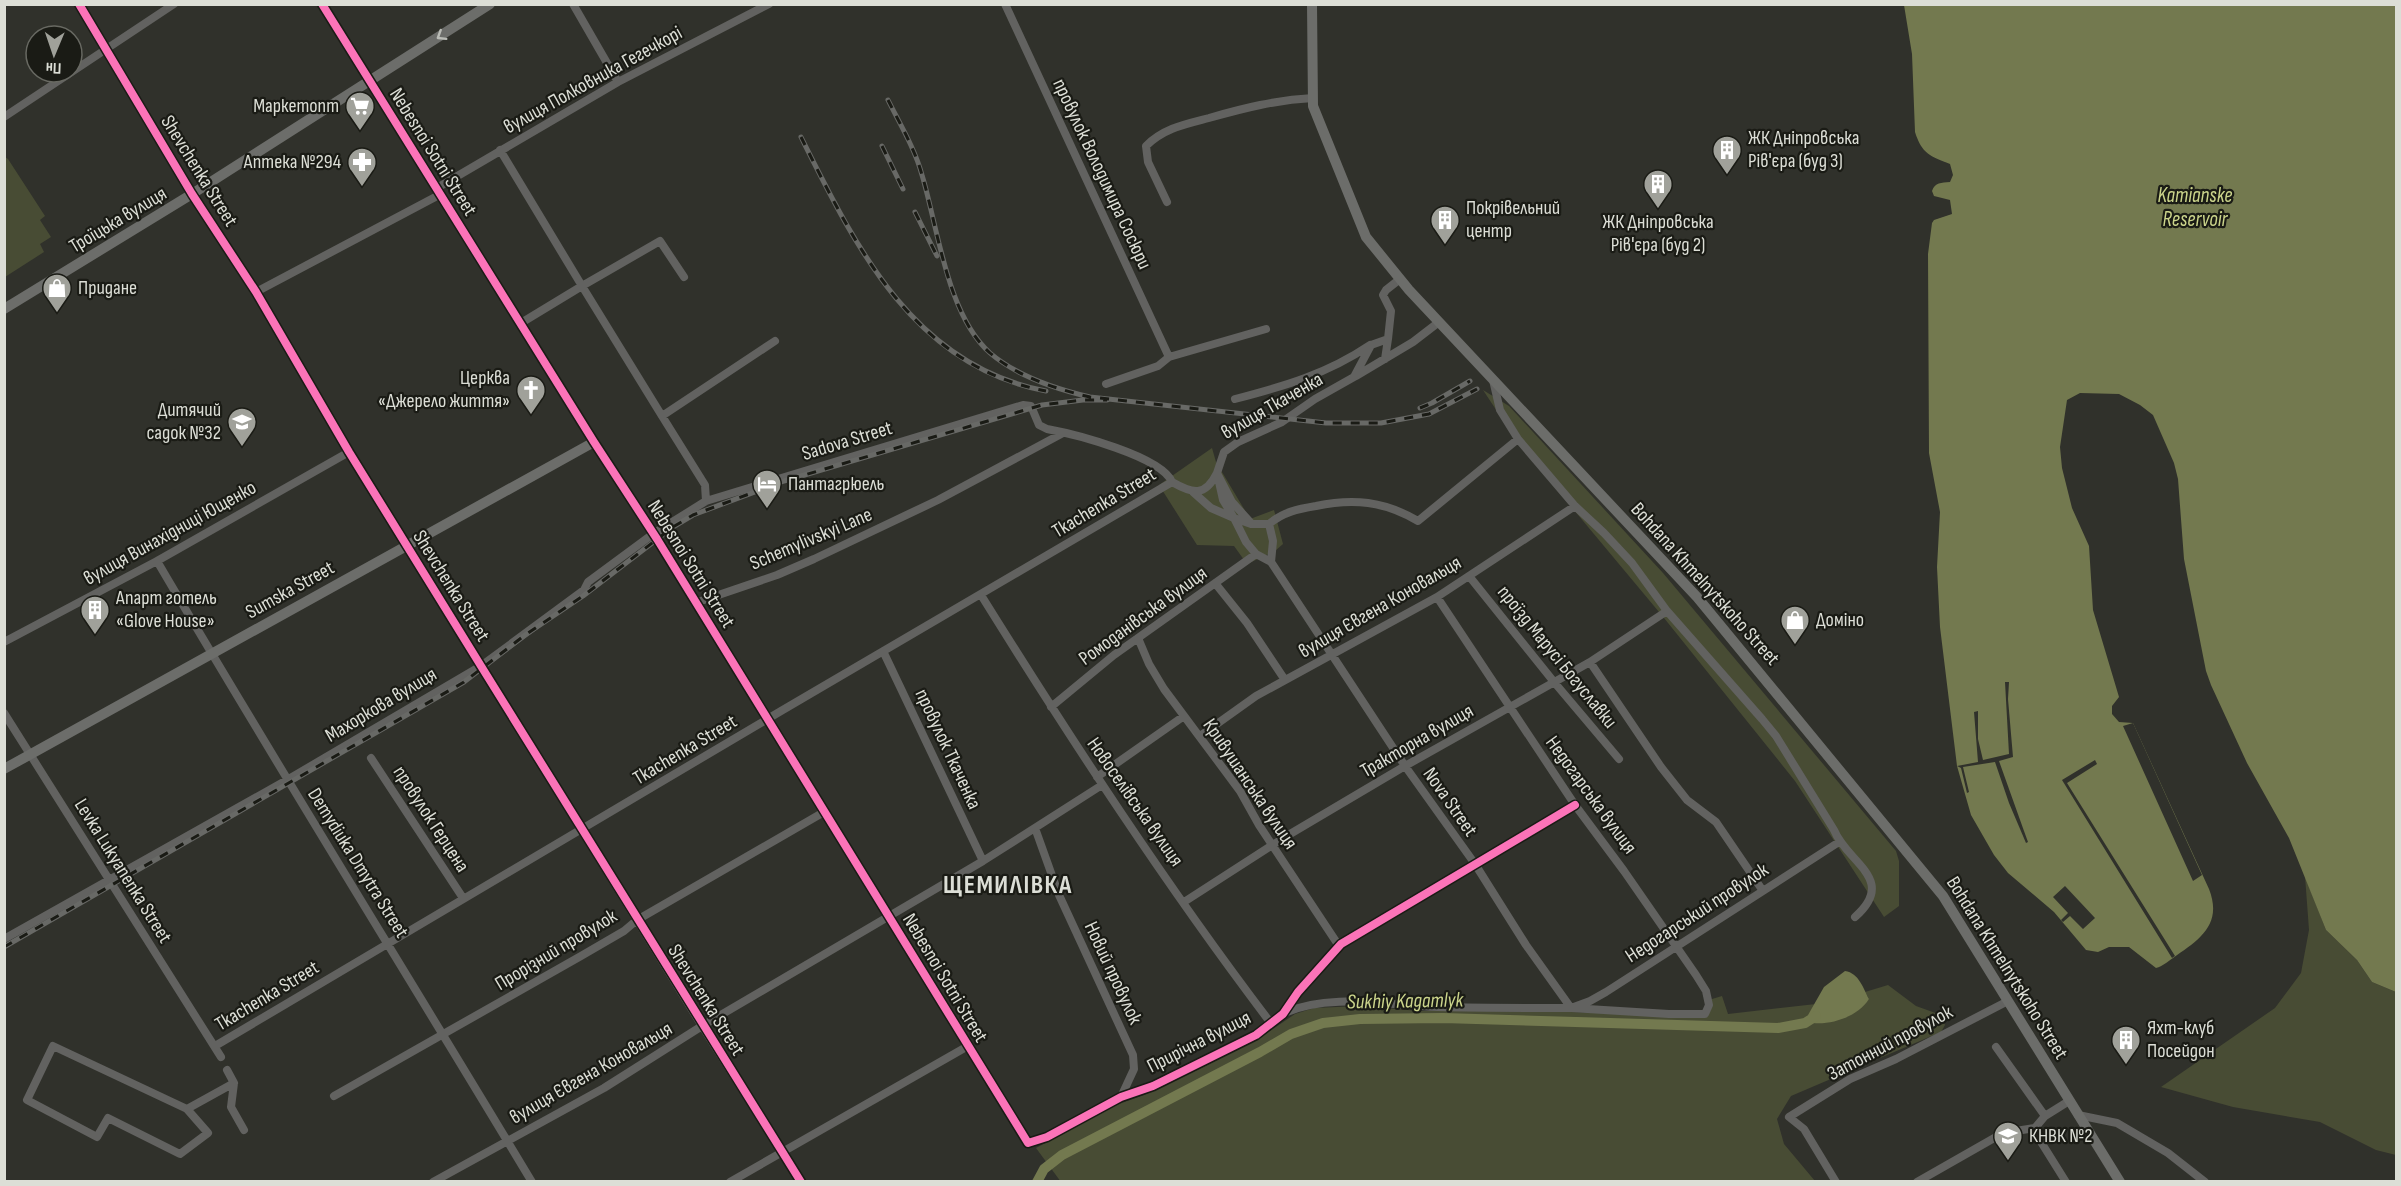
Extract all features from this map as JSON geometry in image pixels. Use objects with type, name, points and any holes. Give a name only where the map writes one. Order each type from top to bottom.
[{"type":"main road","name":"Shevchenka Street","points":[[79,4],[192,194]]},
{"type":"main road","name":"Nebesnoi Sotni Street","points":[[322,4],[594,442]]},
{"type":"main road","name":"Троїцька вулиця","points":[[4,309],[192,194],[490,4]]},
{"type":"main road","name":"Bohdana Khmelnytskoho Street","points":[[1312,4],[1313,106],[1344,177],[1366,237],[1439,322],[1697,597],[1943,896],[2120,1182]]},
{"type":"main road","name":"Sumska Street","points":[[4,770],[594,442]]},
{"type":"street","points":[[4,117],[174,4]]},
{"type":"street","points":[[573,4],[618,82]]},
{"type":"street","name":"вулиця Полковника Гегечкорі","points":[[256,292],[439,191],[500,150],[618,82],[768,4]]},
{"type":"street","name":"провулок Володимира Сосюри","points":[[1005,4],[1169,357]]},
{"type":"street","points":[[1167,202],[1148,162],[1146,146],[1155,137],[1171,129],[1247,106],[1282,99],[1313,98]]},
{"type":"street","points":[[500,150],[705,485],[706,501]]},
{"type":"street","name":"Shevchenka Street","points":[[192,194],[256,292],[349,452],[702,1026],[801,1182]]},
{"type":"street","points":[[521,323],[660,241],[684,277]]},
{"type":"street","points":[[1385,359],[1391,311],[1383,295],[1400,279]]},
{"type":"street","name":"вулиця Ткаченка","points":[[1217,473],[1224,452],[1238,442],[1282,422],[1314,399],[1426,333],[1439,322]]},
{"type":"street","points":[[1106,384],[1158,366],[1169,357],[1266,329]]},
{"type":"street","points":[[1236,399],[1325,372],[1371,345],[1388,339]]},
{"type":"street","points":[[662,416],[775,341]]},
{"type":"street","points":[[1354,377],[1371,345]]},
{"type":"street","points":[[1492,379],[1500,410],[1518,439],[1575,506],[1632,563],[1667,611],[1693,637],[1776,736],[1834,830],[1839,842],[1866,870],[1872,884],[1872,895],[1863,910],[1855,917]]},
{"type":"street","name":"Sadova Street","points":[[653,534],[706,501],[1023,405],[1031,406],[1039,425],[1064,432]]},
{"type":"street","points":[[1064,432],[1098,441],[1134,455],[1169,475],[1172,482],[1193,492],[1211,508],[1251,524],[1269,524],[1281,514],[1342,501],[1371,503],[1402,512],[1418,521],[1518,439]]},
{"type":"street","name":"Schemylivskyi Lane","points":[[695,603],[777,575],[814,559],[938,500],[1064,432]]},
{"type":"street","name":"Nebesnoi Sotni Street","points":[[594,442],[1028,1143]]},
{"type":"street","name":"вулиця Винахідниці Ющенко","points":[[4,642],[158,561],[349,452]]},
{"type":"street","points":[[1193,492],[1207,487],[1217,473]]},
{"type":"street","points":[[1217,473],[1223,500],[1242,535],[1256,554],[1271,561],[1273,541],[1269,524]]},
{"type":"street","points":[[1217,473],[1232,502],[1251,524]]},
{"type":"street","name":"Tkachenka Street","points":[[215,1046],[1172,482]]},
{"type":"street","name":"вулиця Євгена Коновальця","points":[[1200,736],[1256,696],[1437,597],[1575,506]]},
{"type":"street","name":"Махоркова вулиця","points":[[4,939],[287,780],[481,666],[584,590],[588,582],[653,534]]},
{"type":"street","name":"Ромоданівська вулиця","points":[[1051,707],[1138,638],[1256,554]]},
{"type":"street","name":"Demydiuka Dmytra Street","points":[[158,561],[287,780],[389,943],[532,1182]]},
{"type":"street","name":"Nova Street","points":[[1271,561],[1405,766],[1475,864],[1526,945],[1571,1008]]},
{"type":"street","name":"проїзд Марусі Богуславки","points":[[1469,576],[1619,759]]},
{"type":"street","points":[[1215,583],[1253,631],[1285,680]]},
{"type":"street","name":"Новоселівська вулиця","points":[[981,595],[1102,785],[1227,965],[1270,1022]]},
{"type":"street","name":"Недогарська вулиця","points":[[1437,597],[1575,805],[1624,871],[1706,991],[1709,1005],[1705,1014],[1571,1008]]},
{"type":"street","name":"Тракторна вулиця","points":[[1184,902],[1272,845],[1405,766],[1590,662],[1667,611]]},
{"type":"street","name":"Кривушанська вулиця","points":[[1138,638],[1149,664],[1184,716],[1240,791],[1258,825],[1339,946]]},
{"type":"street","name":"провулок Ткаченка","points":[[883,651],[982,861]]},
{"type":"street","points":[[1590,662],[1661,767],[1687,801],[1716,822],[1763,891]]},
{"type":"street","name":"Levka Lukyanenka Street","points":[[4,713],[221,1057]]},
{"type":"street","points":[[1097,777],[1184,716]]},
{"type":"street","name":"провулок Герцена","points":[[371,758],[464,898]]},
{"type":"street","name":"вулиця Євгена Коновальця","points":[[433,1182],[604,1088],[702,1026],[982,861],[1102,785]]},
{"type":"street","name":"Прирічна вулиця","points":[[1028,1143],[1047,1137],[1121,1097],[1153,1086],[1256,1035],[1283,1014],[1298,992],[1339,946],[1575,805]]},
{"type":"street","name":"Прорізний провулок","points":[[334,1096],[581,956],[624,931],[637,920],[824,812]]},
{"type":"street","name":"Новий провулок","points":[[1035,828],[1063,904],[1133,1055],[1134,1069],[1121,1097]]},
{"type":"street","name":"Недогарський провулок","points":[[1571,1008],[1606,992],[1839,842]]},
{"type":"street","points":[[1283,1014],[1299,1006],[1341,1001],[1438,1007],[1571,1008]]},
{"type":"street","name":"Затонний провулок","points":[[1836,1182],[1804,1129],[1789,1117],[1850,1079],[1896,1059],[2008,1001]]},
{"type":"street","points":[[53,1046],[187,1109],[208,1133],[180,1154],[108,1118],[97,1137],[27,1100],[53,1046]]},
{"type":"street","points":[[730,1182],[968,1046]]},
{"type":"street","points":[[1996,1047],[2045,1116]]},
{"type":"street","points":[[228,1070],[234,1083],[231,1107],[244,1130]]},
{"type":"street","points":[[187,1109],[234,1083]]},
{"type":"street","points":[[1917,1182],[2003,1133],[2035,1128],[2045,1116],[2069,1101]]},
{"type":"street","points":[[2078,1115],[2116,1123],[2168,1153],[2205,1182]]},
{"type":"street","points":[[2035,1128],[2044,1149],[2066,1182]]},
{"type":"shaded area","points":[[5,157],[45,216],[40,220],[51,237],[40,244],[44,252],[5,277]]},
{"type":"shaded area","points":[[1483,390],[1509,406],[1663,573],[1896,851],[1899,861],[1899,906],[1884,917],[1795,781],[1664,618],[1518,443]]},
{"type":"shaded area","points":[[1212,448],[1216,462],[1250,519],[1274,510],[1283,544],[1275,551],[1247,564],[1234,546],[1197,545],[1159,485]]},
{"type":"shaded area","points":[[2305,876],[2326,930],[2357,960],[2372,982],[2396,992],[2396,1155],[2376,1150],[2320,1122],[2233,1107],[2161,1087],[2275,1008],[2301,973],[2309,930]]},
{"type":"shaded area","points":[[1888,985],[1916,1006],[1941,1015],[1945,1025],[1941,1032],[1791,1096],[1777,1119],[1784,1144],[1815,1181],[1061,1182],[1036,1148],[1116,1105],[1144,1095],[1205,1066],[1261,1037],[1295,1014],[1314,1008],[1360,1006],[1420,1011],[1516,1010],[1707,1017],[1712,999],[1722,996],[1728,1014],[1816,1004],[1808,1015],[1806,1021],[1808,1023],[1834,1020],[1849,1015],[1869,999],[1865,992]]},
{"type":"water","name":"Kamianske Reservoir","points":[[1904,5],[2396,5],[2396,992],[2372,982],[2357,960],[2326,930],[2289,838],[2247,763],[2206,671],[2184,559],[2178,479],[2174,463],[2153,415],[2119,394],[2080,393],[2067,400],[2060,447],[2062,468],[2072,508],[2089,546],[2093,610],[2119,697],[2112,706],[2112,714],[2119,722],[2133,723],[2209,889],[2213,902],[2211,922],[2192,945],[2156,968],[2129,947],[2109,947],[2098,952],[2086,950],[2054,912],[2008,873],[1994,855],[1971,815],[1957,766],[1940,627],[1937,567],[1940,512],[1929,453],[1928,254],[1932,223],[1934,220],[1952,214],[1950,200],[1934,196],[1932,191],[1937,184],[1950,182],[1953,175],[1950,164],[1924,150],[1915,132],[1912,54]]},
{"type":"water","points":[[1845,971],[1857,978],[1869,999],[1858,1011],[1842,1019],[1824,1023],[1807,1022],[1808,1015],[1824,987]]},
{"type":"pier","points":[[2005,682],[2009,682],[2008,699],[2013,757],[1999,761],[2028,842],[2026,843],[1995,762],[1963,767],[1969,792],[1967,793],[1961,768],[1957,766],[1978,762],[1974,712],[1978,711],[1978,739],[1983,760],[2009,754]]},
{"type":"pier","points":[[2133,723],[2202,875],[2193,881],[2123,726]]},
{"type":"pier","points":[[2095,760],[2097,764],[2067,783],[2175,956],[2172,958],[2062,780]]},
{"type":"pier","points":[[2065,886],[2095,918],[2083,929],[2070,916],[2063,922],[2061,920],[2068,913],[2053,897]]},
{"type":"waterway","name":"Sukhiy Kagamlyk","points":[[1037,1182],[1044,1169],[1062,1155],[1291,1034],[1323,1023],[1360,1019],[1443,1018],[1778,1028],[1805,1023],[1816,1016]]},
{"type":"railway","points":[[888,100],[919,165],[946,270],[963,317],[975,337],[990,353],[1025,375],[1051,386],[1090,397],[1326,423],[1381,423],[1429,414],[1477,389]]},
{"type":"railway","points":[[801,137],[844,220],[868,259],[894,296],[925,329],[959,356],[1000,377],[1046,391]]},
{"type":"railway","points":[[882,146],[903,189]]},
{"type":"railway","points":[[915,212],[937,256]]},
{"type":"railway","points":[[1420,408],[1470,381]]},
{"type":"railway","points":[[4,947],[464,682],[525,635],[583,596],[673,527],[693,515],[784,481],[1042,405],[1083,400],[1107,400]]},
{"type":"cycle path","points":[[79,4],[192,194],[256,292],[349,452],[801,1182]]},
{"type":"cycle path","points":[[322,4],[594,442],[657,539],[1028,1143],[1047,1137],[1121,1097],[1153,1086],[1256,1035],[1283,1014],[1298,992],[1341,944],[1575,805]]},
{"type":"place","name":"Маркетопт","points":[[360,132]]},
{"type":"place","name":"ЖК Дніпровська Рів'єра (буд 3)","points":[[1727,176]]},
{"type":"place","name":"Аптека №294","points":[[362,188]]},
{"type":"place","name":"ЖК Дніпровська Рів'єра (буд 2)","points":[[1658,210]]},
{"type":"place","name":"Покрівельний центр","points":[[1445,246]]},
{"type":"place","name":"Придане","points":[[57,314]]},
{"type":"place","name":"Церква «Джерело життя»","points":[[531,416]]},
{"type":"place","name":"Дитячий садок №32","points":[[242,448]]},
{"type":"place","name":"Пантагрюель","points":[[767,510]]},
{"type":"place","name":"Апарт готель «Glove House»","points":[[95,636]]},
{"type":"place","name":"Доміно","points":[[1795,646]]},
{"type":"place","name":"Яхт-клуб Посейдон","points":[[2126,1066]]},
{"type":"place","name":"КНВК №2","points":[[2008,1162]]},
{"type":"district","name":"ЩЕМИЛІВКА","points":[[1008,885]]}]
